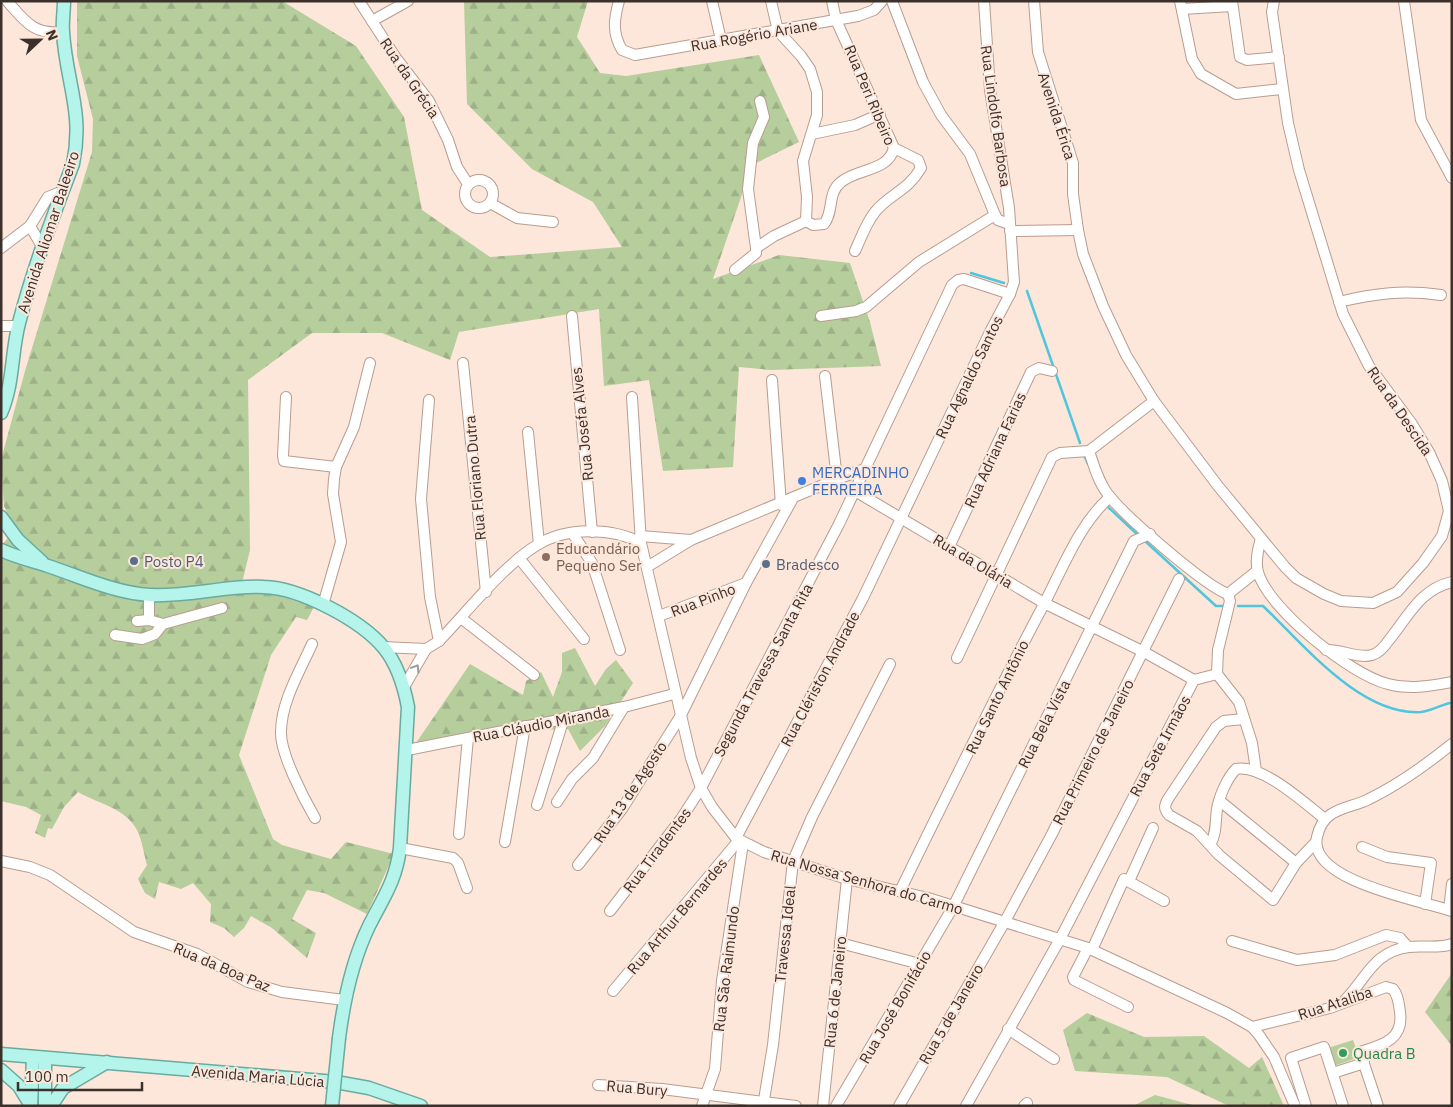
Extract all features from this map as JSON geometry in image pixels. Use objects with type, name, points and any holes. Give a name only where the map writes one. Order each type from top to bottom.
[{"type":"main road","name":"Avenida Aliomar Baleeiro","points":[[1,423],[12,380],[18,326],[73,164],[78,128],[63,32],[64,1]]},
{"type":"main road","points":[[1,517],[18,540],[46,565]]},
{"type":"main road","points":[[1,550],[120,589],[149,595],[180,595],[263,587],[303,595],[352,622],[383,647],[395,666],[404,687],[408,707],[407,750],[397,870],[360,947],[344,1000],[332,1106]]},
{"type":"main road","name":"Avenida Maria Lúcia","points":[[1,1054],[336,1082],[369,1088],[421,1106]]},
{"type":"main road","points":[[31,1105],[39,1057]]},
{"type":"main road","points":[[39,1057],[45,1106]]},
{"type":"main road","points":[[51,1106],[63,1088],[106,1062]]},
{"type":"main road","points":[[1,1070],[19,1086],[31,1105]]},
{"type":"street","points":[[7,1],[26,22],[39,32],[63,32]]},
{"type":"street","name":"Rua da Grécia","points":[[359,1],[396,58],[429,101],[448,140],[457,167],[468,184]]},
{"type":"street","points":[[372,21],[408,1]]},
{"type":"street","name":"Rua Rogério Ariane","points":[[619,1],[614,28],[622,50],[635,55],[836,20],[866,13],[882,1]]},
{"type":"street","points":[[712,1],[721,40]]},
{"type":"street","points":[[756,248],[774,236],[806,221],[807,197],[803,161],[804,152],[812,134],[818,104],[814,81],[801,56],[778,31],[771,1]]},
{"type":"street","name":"Rua Peri Ribeiro","points":[[806,221],[813,225],[824,224],[833,192],[837,185],[854,174],[886,163],[892,155],[894,148],[836,20],[832,1]]},
{"type":"street","points":[[892,1],[923,82],[941,115],[970,154],[998,220],[1010,227],[1078,230]]},
{"type":"street","name":"Rua Lindolfo Barbosa","points":[[984,1],[990,90],[1001,154],[1010,227]]},
{"type":"street","name":"Avenida Érica","points":[[1034,1],[1038,52],[1073,162],[1073,194],[1078,230]]},
{"type":"street","name":"Rua da Descida","points":[[1078,230],[1083,254],[1103,306],[1126,355],[1154,401],[1290,573],[1311,588],[1342,601],[1373,603],[1386,599],[1407,581],[1434,549],[1446,527],[1447,498],[1438,469],[1412,424],[1369,366],[1339,302],[1299,170],[1282,89],[1272,12],[1274,1]]},
{"type":"street","points":[[1404,1],[1421,120],[1452,178]]},
{"type":"street","points":[[1279,57],[1247,60],[1240,57],[1232,4],[1181,5],[1192,59],[1201,74],[1236,94],[1282,89]]},
{"type":"street","points":[[735,270],[756,253],[748,189],[753,143],[764,117],[760,101]]},
{"type":"street","points":[[812,134],[855,125],[880,114]]},
{"type":"street","points":[[855,251],[875,210],[902,191],[914,180],[921,168],[918,160],[894,148]]},
{"type":"street","points":[[477,180],[486,182],[492,190],[490,202],[483,208],[470,205],[464,193],[468,184],[477,180]]},
{"type":"street","points":[[1,248],[30,226],[48,197],[63,191]]},
{"type":"street","points":[[490,202],[517,218],[553,222]]},
{"type":"street","points":[[821,316],[856,311],[875,299],[919,262],[995,215]]},
{"type":"street","points":[[30,226],[43,248]]},
{"type":"street","name":"Rua Agnaldo Santos","points":[[902,519],[990,332],[1010,294],[1014,282],[1010,227]]},
{"type":"street","name":"Segunda Travessa Santa Rita","points":[[701,788],[835,532],[955,281],[964,279],[1010,294]]},
{"type":"street","points":[[1339,302],[1385,292],[1441,295]]},
{"type":"street","name":"Rua Josefa Alves","points":[[572,316],[592,532]]},
{"type":"street","points":[[1,326],[18,326]]},
{"type":"street","points":[[324,605],[341,542],[333,494],[336,467],[354,428],[370,363]]},
{"type":"street","name":"Rua Floriano Dutra","points":[[463,363],[486,592]]},
{"type":"street","name":"Rua Adriana Farias","points":[[949,547],[1031,372],[1039,368],[1052,371]]},
{"type":"street","points":[[825,376],[837,479]]},
{"type":"street","points":[[772,380],[781,505]]},
{"type":"street","points":[[286,396],[284,461],[336,467]]},
{"type":"street","points":[[632,396],[640,539],[659,616],[674,694],[701,788],[712,807],[739,840]]},
{"type":"street","points":[[429,400],[421,498],[430,597],[439,641]]},
{"type":"street","points":[[957,658],[1052,457],[1060,454],[1089,451],[1154,401]]},
{"type":"street","points":[[528,432],[539,544]]},
{"type":"street","points":[[1089,451],[1103,487],[1110,497],[1195,574],[1228,594],[1230,602],[1218,650],[1217,674],[1237,697],[1252,743],[1256,771]]},
{"type":"street","points":[[647,567],[691,540],[781,505],[837,479],[865,469]]},
{"type":"street","name":"Rua da Olária","points":[[854,491],[1044,604],[1144,652],[1194,680]]},
{"type":"street","name":"Rua Santo Antônio","points":[[900,891],[1070,554],[1099,507],[1110,497]]},
{"type":"street","name":"Rua 13 de Agosto","points":[[578,865],[622,809],[680,718],[746,583],[792,500]]},
{"type":"street","name":"Rua Clériston Andrade","points":[[739,840],[902,519]]},
{"type":"street","points":[[404,687],[426,649],[439,641],[519,558],[539,544],[573,534],[592,532],[619,534],[640,539],[691,540]]},
{"type":"street","points":[[573,534],[592,563],[620,650]]},
{"type":"street","name":"Rua Bela Vista","points":[[953,907],[1134,541],[1150,534]]},
{"type":"street","points":[[1261,538],[1257,570],[1269,593],[1326,650],[1356,671],[1388,684],[1421,687],[1452,682]]},
{"type":"street","points":[[519,558],[584,639]]},
{"type":"street","points":[[1228,594],[1257,570]]},
{"type":"street","name":"Rua Primeiro de Janeiro","points":[[1004,923],[1052,834],[1180,579]]},
{"type":"street","points":[[1326,650],[1343,650],[1365,656],[1379,652],[1425,594],[1441,584],[1452,582]]},
{"type":"street","name":"Rua Pinho","points":[[659,616],[746,583]]},
{"type":"street","points":[[149,595],[149,620]]},
{"type":"street","points":[[137,620],[149,620],[163,624],[222,608]]},
{"type":"street","points":[[461,618],[534,675]]},
{"type":"street","points":[[115,635],[142,639],[155,634],[163,624]]},
{"type":"street","points":[[312,644],[291,692],[281,732],[283,745],[295,779],[315,818]]},
{"type":"street","points":[[383,647],[426,649]]},
{"type":"street","name":"Travessa Ideal","points":[[764,1104],[773,1045],[793,861],[812,817],[890,664]]},
{"type":"street","name":"Rua Sete Irmãos","points":[[966,1106],[1060,939],[1194,680],[1217,674]]},
{"type":"street","name":"Rua Cláudio Miranda","points":[[407,750],[624,707],[674,694]]},
{"type":"street","points":[[557,802],[572,778],[593,758],[624,707]]},
{"type":"street","points":[[537,804],[564,718]]},
{"type":"street","points":[[1243,719],[1227,720],[1216,727],[1165,804],[1166,811],[1169,815],[1197,831],[1219,855],[1270,899],[1275,899],[1296,863],[1316,842]]},
{"type":"street","points":[[505,842],[525,726]]},
{"type":"street","points":[[459,834],[468,738]]},
{"type":"street","points":[[1452,744],[1376,796],[1344,807],[1326,818],[1318,830],[1316,842],[1322,857],[1344,876],[1425,904],[1450,910],[1452,884]]},
{"type":"street","points":[[1210,845],[1215,834],[1220,801],[1232,773],[1241,768],[1256,771],[1326,818]]},
{"type":"street","name":"Rua Tiradentes","points":[[610,911],[681,819],[701,788]]},
{"type":"street","points":[[1220,801],[1296,863]]},
{"type":"street","points":[[1128,880],[1153,828]]},
{"type":"street","name":"Rua Nossa Senhora do Carmo","points":[[739,840],[793,861],[847,878],[900,891],[1090,949],[1227,1013],[1252,1027],[1274,1057],[1295,1106]]},
{"type":"street","name":"Rua Arthur Bernardes","points":[[613,991],[718,868],[739,840]]},
{"type":"street","name":"Rua São Raimundo","points":[[702,1106],[715,1069],[722,982],[739,840]]},
{"type":"street","points":[[1362,846],[1387,857],[1431,864],[1425,904]]},
{"type":"street","points":[[400,848],[454,858],[458,863],[467,888]]},
{"type":"street","name":"Rua da Boa Paz","points":[[1,862],[30,867],[50,875],[134,932],[197,954],[248,982],[282,992],[344,1000]]},
{"type":"street","name":"Rua 6 de Janeiro","points":[[823,1106],[847,878]]},
{"type":"street","points":[[1128,1007],[1074,980],[1073,977],[1090,949],[1122,880],[1128,880],[1164,900]]},
{"type":"street","name":"Rua José Bonifácio","points":[[836,1106],[953,907]]},
{"type":"street","name":"Rua 5 de Janeiro","points":[[899,1106],[1004,923]]},
{"type":"street","points":[[1232,941],[1297,960],[1335,955],[1386,935],[1400,938],[1408,947]]},
{"type":"street","points":[[840,942],[920,964]]},
{"type":"street","points":[[1342,1002],[1366,971],[1380,959],[1408,947],[1452,944]]},
{"type":"street","name":"Rua Ataliba","points":[[1252,1027],[1330,1008],[1386,987],[1394,989],[1401,1019],[1398,1031],[1391,1040],[1360,1052],[1364,1063]]},
{"type":"street","points":[[1008,1029],[1054,1059]]},
{"type":"street","points":[[1306,1106],[1291,1058],[1324,1048],[1343,1106]]},
{"type":"street","points":[[1333,1073],[1364,1063],[1378,1106]]},
{"type":"street","name":"Rua Bury","points":[[598,1085],[645,1088],[764,1104],[796,1106]]},
{"type":"green space","points":[[77,1],[282,1],[356,46],[404,117],[422,210],[490,257],[622,247],[593,202],[532,169],[467,104],[464,1],[588,1],[577,37],[600,73],[626,76],[759,55],[799,142],[752,165],[713,279],[779,255],[850,263],[870,322],[881,366],[771,370],[739,367],[733,467],[663,471],[649,380],[604,386],[599,309],[459,332],[450,360],[382,333],[312,333],[248,380],[250,550],[242,583],[314,607],[307,620],[296,617],[271,655],[239,755],[273,839],[282,845],[331,859],[346,842],[394,854],[367,914],[324,893],[307,890],[292,919],[316,933],[307,958],[272,928],[251,916],[244,928],[234,937],[224,928],[210,922],[211,904],[193,883],[181,889],[159,882],[155,899],[145,893],[138,879],[147,865],[142,843],[132,823],[119,811],[78,792],[64,807],[52,829],[48,828],[45,838],[35,833],[41,815],[26,807],[1,801],[1,546],[15,530],[4,506],[1,460],[25,371],[92,152],[93,119],[77,56]]},
{"type":"green space","points":[[575,648],[595,686],[606,669],[616,660],[633,683],[605,726],[580,751],[568,729],[473,733],[416,743],[470,664],[523,695],[526,681],[541,672],[553,697],[562,672],[562,653]]},
{"type":"green space","points":[[1452,973],[1452,1046],[1425,1012]]},
{"type":"green space","points":[[1087,1013],[1144,1037],[1204,1036],[1249,1068],[1262,1057],[1284,1106],[1229,1106],[1167,1077],[1075,1071],[1063,1030]]},
{"type":"green space","name":"Quadra B","points":[[1353,1040],[1359,1057],[1334,1066],[1328,1048]]},
{"type":"green space","points":[[1155,1095],[1196,1106],[1133,1106]]},
{"type":"waterway","points":[[971,273],[1004,283]]},
{"type":"waterway","points":[[1027,291],[1080,443]]},
{"type":"waterway","points":[[1085,457],[1088,464]]},
{"type":"waterway","points":[[1107,506],[1138,535]]},
{"type":"waterway","points":[[1145,541],[1216,606],[1223,606]]},
{"type":"waterway","points":[[1238,606],[1263,606],[1334,675],[1355,690],[1377,702],[1399,710],[1421,712],[1450,703]]},
{"type":"place","name":"MERCADINHO FERREIRA","points":[[802,481]]},
{"type":"place","name":"Educandário Pequeno Ser","points":[[546,557]]},
{"type":"place","name":"Posto P4","points":[[134,561]]},
{"type":"place","name":"Bradesco","points":[[766,564]]},
{"type":"place","name":"Quadra B","points":[[1343,1053]]}]
